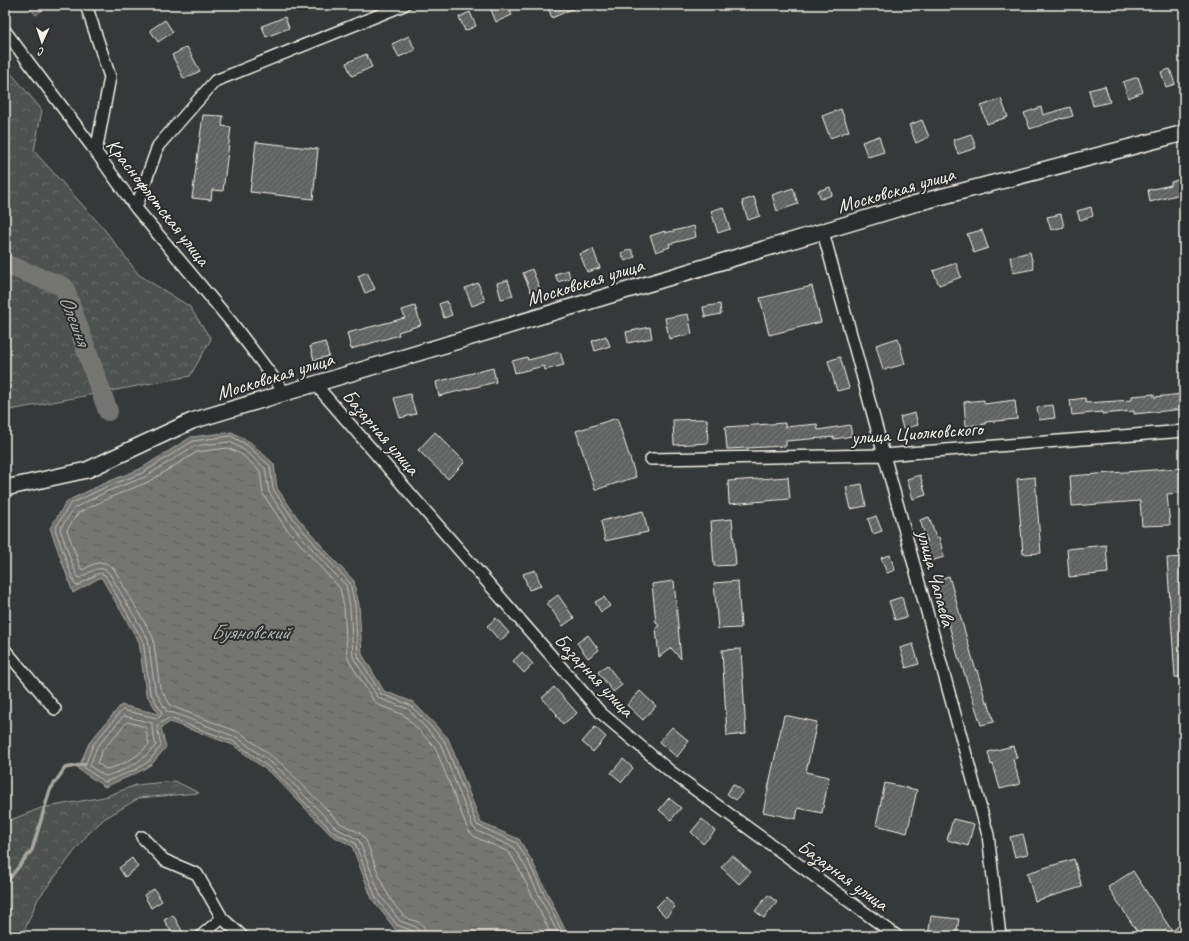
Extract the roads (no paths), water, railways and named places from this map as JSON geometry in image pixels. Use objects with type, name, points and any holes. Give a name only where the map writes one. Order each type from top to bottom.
[{"type":"street","points":[[86,5],[110,78],[96,152]]},
{"type":"street","points":[[136,208],[158,146],[216,81],[404,5]]},
{"type":"street","name":"Краснофлотская улица","points":[[5,31],[136,208],[232,323],[285,393]]},
{"type":"street","name":"Московская улица","points":[[5,488],[88,470],[192,421],[917,204],[1184,133]]},
{"type":"street","name":"улица Чапаева","points":[[823,232],[988,835],[1000,936]]},
{"type":"street","name":"Базарная улица","points":[[315,384],[601,713],[671,772],[897,936]]},
{"type":"street","name":"улица Циолковского","points":[[651,459],[884,455],[1184,431]]},
{"type":"street","points":[[5,650],[55,709]]},
{"type":"street","points":[[142,837],[164,860],[197,874],[222,918],[242,936]]},
{"type":"street","points":[[201,936],[222,918]]},
{"type":"water","name":"Буяновский","points":[[232,432],[250,442],[274,464],[277,488],[297,517],[354,581],[359,605],[362,654],[384,691],[413,702],[448,738],[481,823],[519,839],[532,861],[568,936],[415,936],[395,929],[372,899],[352,846],[331,835],[273,775],[233,745],[170,722],[161,728],[166,747],[152,764],[139,772],[105,787],[78,769],[89,743],[121,705],[159,714],[146,694],[139,642],[101,577],[73,593],[50,528],[67,501],[105,483],[140,469],[191,437]]},
{"type":"waterway","name":"Олешня","points":[[5,264],[64,287],[108,411]]},
{"type":"waterway","points":[[5,884],[32,850],[50,790],[65,768],[85,764]]}]
